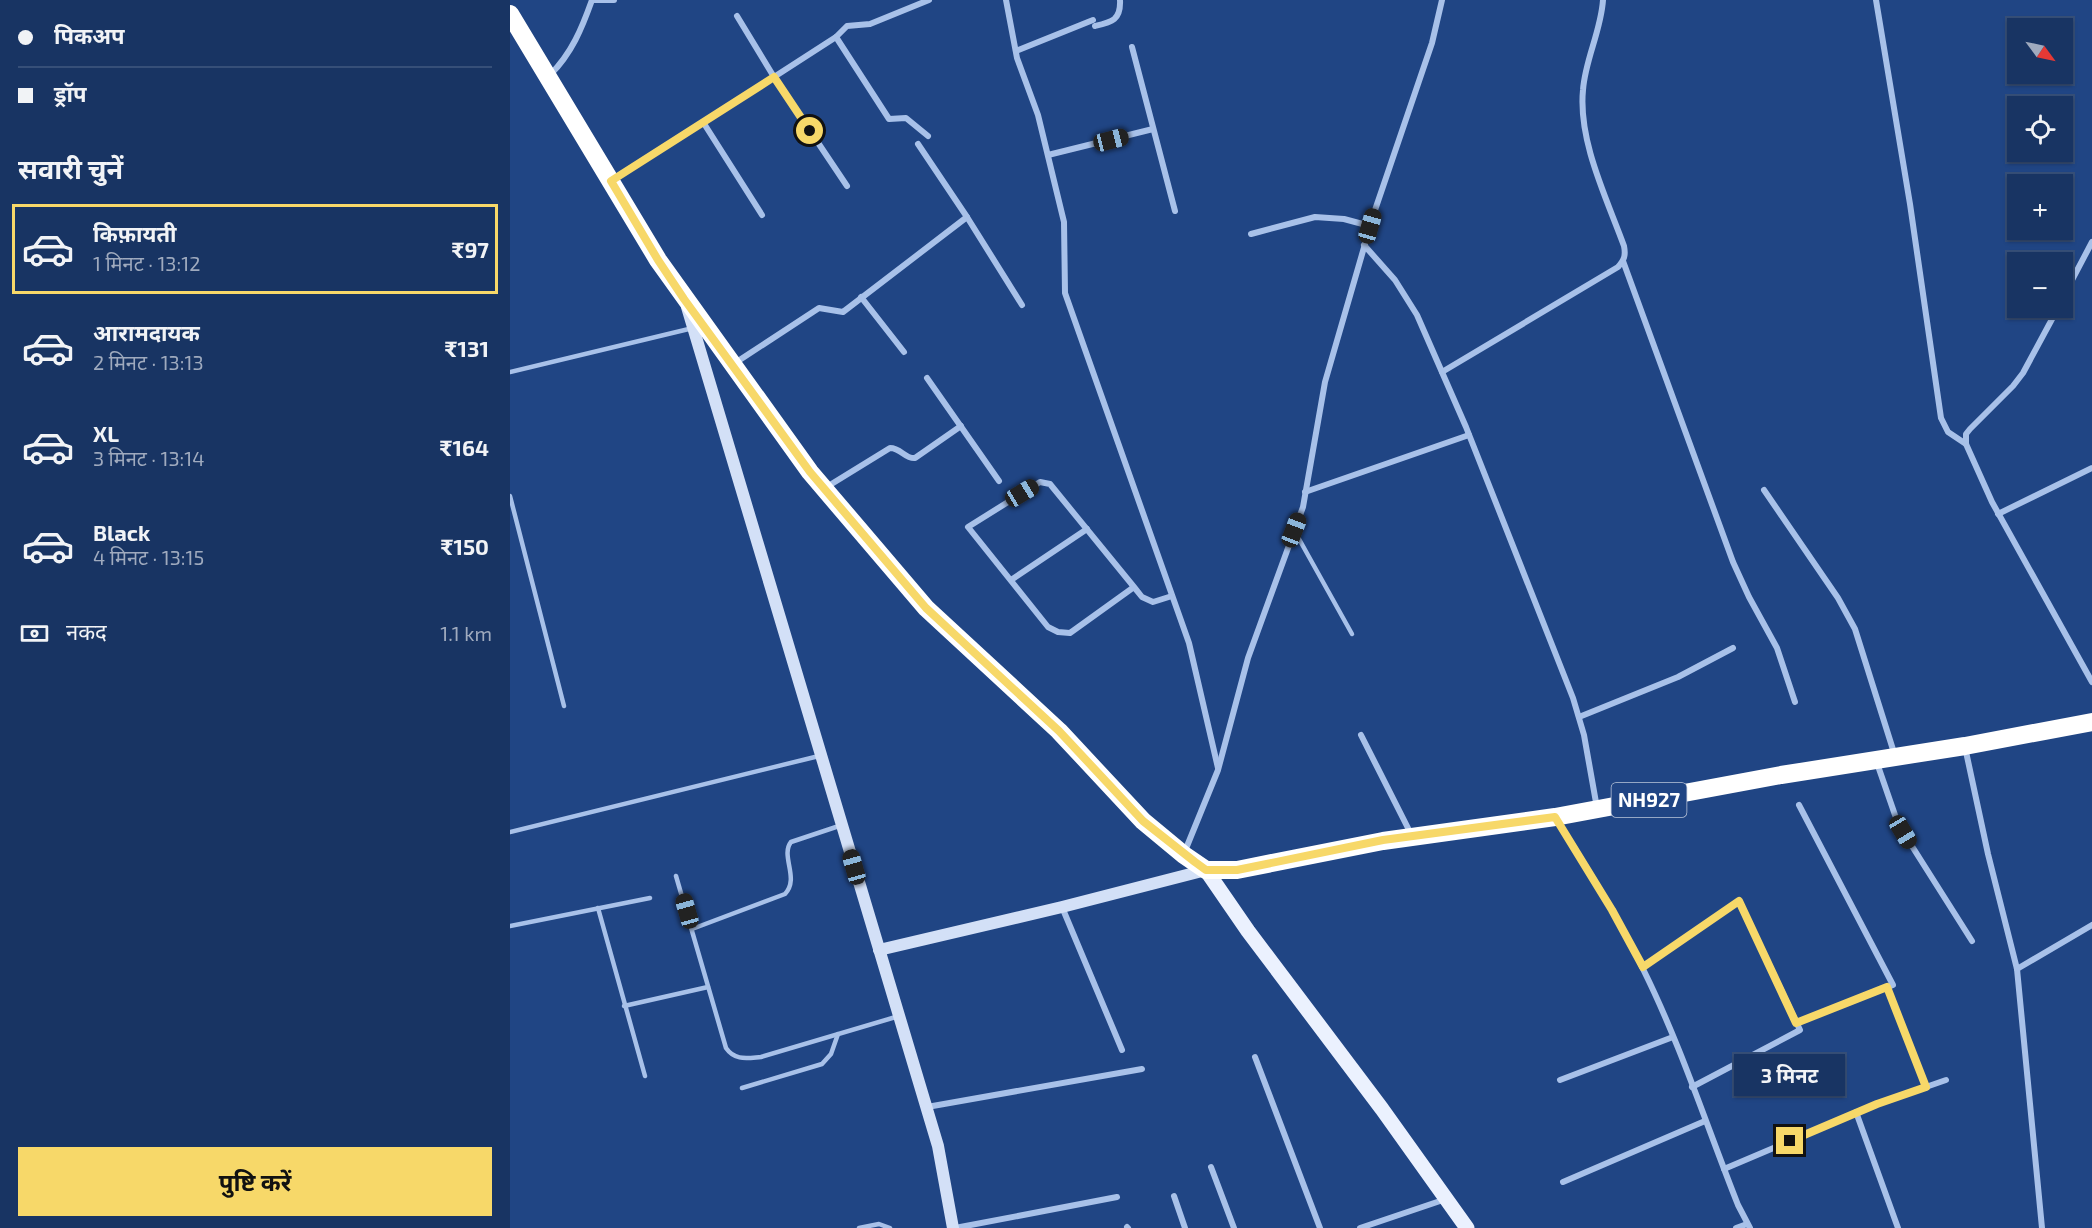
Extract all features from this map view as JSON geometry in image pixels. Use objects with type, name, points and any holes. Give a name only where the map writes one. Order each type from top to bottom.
[{"type":"highway","points":[[510,14],[658,260],[684,299],[825,489],[926,608],[1059,731],[1143,821],[1206,870]]},
{"type":"highway","name":"NH927","points":[[1206,870],[1237,870],[1383,840],[1555,817],[1781,775],[1965,746],[2092,722]]},
{"type":"main road","points":[[684,299],[938,1146],[954,1228]]},
{"type":"main road","points":[[879,950],[1206,870],[1248,931],[1382,1109],[1467,1228]]},
{"type":"street","points":[[548,77],[562,63],[578,38],[592,0],[614,0]]},
{"type":"street","points":[[611,181],[836,37],[847,26],[870,24],[929,0]]},
{"type":"street","points":[[1006,0],[1017,58],[1038,115],[1064,222],[1065,293],[1189,643],[1218,770]]},
{"type":"street","points":[[1016,51],[1094,23],[1107,23],[1117,17],[1121,11],[1120,0]]},
{"type":"street","points":[[1184,855],[1218,770],[1248,658],[1303,507],[1325,382],[1364,244],[1432,42],[1442,0]]},
{"type":"street","points":[[1442,372],[1618,267],[1623,261],[1624,246],[1594,162],[1584,121],[1583,90],[1603,0]]},
{"type":"street","points":[[1876,0],[1941,418],[1948,432],[1966,444]]},
{"type":"street","points":[[737,16],[774,77],[847,186]]},
{"type":"street","points":[[836,37],[890,119],[906,118],[928,136]]},
{"type":"street","points":[[1132,47],[1175,211]]},
{"type":"street","points":[[703,122],[762,215]]},
{"type":"street","points":[[1048,155],[1153,129]]},
{"type":"street","points":[[918,144],[1022,305]]},
{"type":"street","points":[[732,364],[819,308],[843,312],[967,217]]},
{"type":"street","points":[[1251,234],[1315,218],[1344,219],[1370,226]]},
{"type":"street","points":[[2073,278],[2092,242]]},
{"type":"street","points":[[1364,244],[1406,295],[1469,435],[1579,717],[1597,808]]},
{"type":"street","points":[[1623,261],[1733,562],[1777,648],[1795,702]]},
{"type":"street","points":[[861,297],[904,352]]},
{"type":"street","points":[[2053,318],[2023,373],[1970,429],[1966,434],[1966,444],[1998,514],[2092,682]]},
{"type":"street","points":[[927,378],[999,481]]},
{"type":"street","points":[[825,489],[890,448],[915,458],[961,426]]},
{"type":"street","points":[[1305,492],[1469,435]]},
{"type":"street","points":[[1998,514],[2092,468]]},
{"type":"street","points":[[1134,587],[1070,633],[1058,632],[1048,627],[968,527],[1040,482],[1050,484],[1087,529],[1134,587],[1142,597],[1153,602],[1172,596]]},
{"type":"street","points":[[1764,490],[1852,622],[1895,757]]},
{"type":"street","points":[[1011,580],[1087,529]]},
{"type":"street","points":[[1579,717],[1678,677],[1733,648]]},
{"type":"street","points":[[1361,735],[1412,836]]},
{"type":"street","points":[[1965,746],[1988,854],[2017,969],[2042,1228]]},
{"type":"street","points":[[1875,760],[1903,832],[1972,941]]},
{"type":"street","points":[[1796,1023],[1893,985],[1799,806]]},
{"type":"street","points":[[1555,817],[1612,910],[1643,967],[1748,1226],[1736,1228]]},
{"type":"street","points":[[1643,967],[1739,901],[1800,1030],[1692,1087]]},
{"type":"street","points":[[1062,907],[1122,1050]]},
{"type":"street","points":[[2017,969],[2092,925]]},
{"type":"street","points":[[1887,987],[1926,1087]]},
{"type":"street","points":[[1560,1080],[1673,1037]]},
{"type":"street","points":[[1255,1057],[1320,1228]]},
{"type":"street","points":[[926,1107],[1142,1069]]},
{"type":"street","points":[[1724,1169],[1856,1113],[1946,1080]]},
{"type":"street","points":[[1856,1113],[1898,1228]]},
{"type":"street","points":[[1563,1182],[1705,1121]]},
{"type":"street","points":[[1211,1167],[1234,1228]]},
{"type":"street","points":[[1174,1196],[1185,1228]]},
{"type":"street","points":[[954,1228],[1116,1197]]},
{"type":"street","points":[[1360,1228],[1447,1199]]},
{"type":"lane","points":[[510,372],[693,328]]},
{"type":"lane","points":[[510,496],[564,706]]},
{"type":"lane","points":[[1294,530],[1352,634]]},
{"type":"lane","points":[[510,832],[821,756]]},
{"type":"lane","points":[[692,929],[785,894],[792,883],[788,852],[791,842],[842,825]]},
{"type":"lane","points":[[676,876],[726,1048],[736,1057],[761,1057],[899,1016]]},
{"type":"lane","points":[[510,926],[650,898]]},
{"type":"lane","points":[[598,908],[645,1076]]},
{"type":"lane","points":[[624,1005],[708,987]]},
{"type":"lane","points":[[742,1088],[822,1064],[831,1054],[838,1034]]},
{"type":"lane","points":[[859,1228],[879,1224],[890,1228]]},
{"type":"route","points":[[810,131],[774,77],[611,181],[684,299],[810,472],[926,608],[1059,731],[1143,821],[1206,870],[1237,870],[1383,840],[1555,817],[1612,910],[1643,967],[1739,901],[1796,1023],[1887,987],[1926,1087],[1877,1104],[1790,1141]]}]
